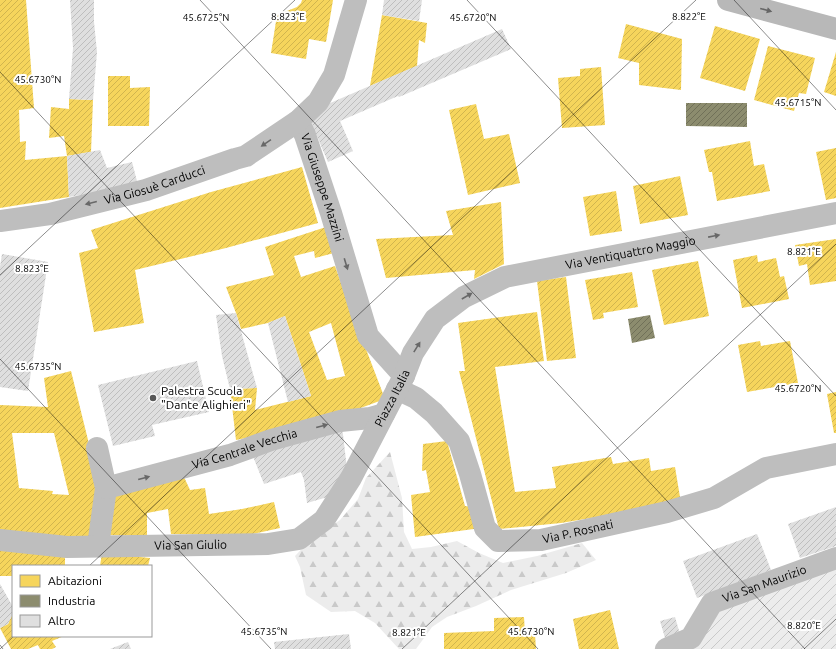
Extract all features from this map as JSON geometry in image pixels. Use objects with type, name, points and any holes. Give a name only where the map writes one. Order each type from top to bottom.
[{"type":"main road","points":[[728,0],[836,29]]},
{"type":"street","name":"Via Giuseppe Mazzini","points":[[356,0],[334,74],[318,102],[298,121],[305,135],[326,199],[368,336],[400,383]]},
{"type":"street","name":"Via Giosuè Carducci","points":[[0,221],[50,214],[146,190],[246,156],[298,121]]},
{"type":"street","name":"Via Ventiquattro Maggio","points":[[435,319],[464,297],[505,277],[836,213]]},
{"type":"street","name":"Piazza Italia","points":[[351,478],[400,383],[413,353],[435,319]]},
{"type":"street","name":"Via P. Rosnati","points":[[400,383],[434,413],[459,441],[486,528],[498,541],[541,540],[667,512],[714,498],[766,468],[836,454]]},
{"type":"street","name":"Via Centrale Vecchia","points":[[106,488],[230,455],[271,440],[340,422],[370,418],[384,414]]},
{"type":"street","points":[[97,448],[106,488],[98,546]]},
{"type":"street","name":"Via San Giulio","points":[[0,540],[67,547],[268,544],[299,539],[324,520],[351,478]]},
{"type":"street","name":"Via San Maurizio","points":[[666,649],[691,638],[712,603],[836,558]]},
{"type":"green space","points":[[390,452],[402,498],[404,532],[412,549],[431,547],[457,541],[479,553],[503,563],[537,556],[582,543],[596,560],[566,573],[511,590],[447,617],[432,627],[416,649],[399,649],[375,623],[355,611],[331,612],[306,595],[300,567],[295,556],[310,540],[340,520],[358,499],[366,478]]},
{"type":"green space","points":[[836,566],[836,649],[654,649],[716,609]]},
{"type":"building: Abitazioni","points":[[0,0],[26,0],[34,108],[19,110],[20,142],[26,141],[25,160],[67,156],[69,197],[0,208]]},
{"type":"building: Abitazioni","points":[[302,0],[333,0],[326,42],[309,39],[306,59],[271,53],[277,15],[297,7]]},
{"type":"building: Abitazioni","points":[[382,15],[427,23],[425,43],[419,40],[417,66],[370,86]]},
{"type":"building: Abitazioni","points":[[626,24],[682,39],[681,90],[639,85],[639,63],[618,58]]},
{"type":"building: Abitazioni","points":[[715,26],[760,39],[745,91],[700,78]]},
{"type":"building: Abitazioni","points":[[768,46],[815,58],[806,94],[799,93],[794,111],[754,100]]},
{"type":"building: Abitazioni","points":[[836,52],[836,96],[824,92]]},
{"type":"building: Abitazioni","points":[[601,67],[605,125],[562,128],[558,78],[580,76],[580,69]]},
{"type":"building: Abitazioni","points":[[108,76],[130,76],[130,88],[150,87],[149,126],[108,126]]},
{"type":"building: Abitazioni","points":[[69,99],[93,100],[91,152],[67,156],[64,136],[49,138],[51,107],[69,109]]},
{"type":"building: Abitazioni","points":[[476,104],[484,139],[509,134],[520,183],[468,195],[449,110]]},
{"type":"building: Abitazioni","points":[[750,141],[754,166],[764,164],[770,191],[717,201],[712,172],[709,172],[704,150]]},
{"type":"building: Abitazioni","points":[[836,148],[836,198],[826,200],[816,152]]},
{"type":"building: Abitazioni","points":[[302,167],[318,223],[226,248],[135,270],[144,323],[94,332],[79,253],[98,248],[91,230],[211,192]]},
{"type":"building: Abitazioni","points":[[680,176],[688,215],[640,224],[633,186]]},
{"type":"building: Abitazioni","points":[[616,191],[622,231],[590,236],[583,197]]},
{"type":"building: Abitazioni","points":[[501,202],[504,264],[474,279],[475,270],[386,278],[376,239],[453,235],[446,211]]},
{"type":"building: Abitazioni","points":[[326,227],[334,253],[315,258],[314,251],[294,256],[301,277],[335,266],[385,399],[320,423],[236,440],[230,389],[257,388],[255,410],[311,396],[285,316],[268,323],[241,329],[226,287],[274,275],[265,247]],"holes":[[[331,323],[345,376],[327,380],[309,332]]]},
{"type":"building: Abitazioni","points":[[836,239],[836,281],[810,285],[807,264],[799,266],[795,245]]},
{"type":"building: Abitazioni","points":[[757,255],[758,262],[776,258],[780,277],[784,276],[789,299],[742,308],[733,260]]},
{"type":"building: Abitazioni","points":[[698,261],[709,316],[664,325],[652,270]]},
{"type":"building: Abitazioni","points":[[632,272],[638,307],[603,313],[604,318],[593,320],[585,280]]},
{"type":"building: Abitazioni","points":[[566,277],[576,358],[547,361],[537,281]]},
{"type":"building: Abitazioni","points":[[537,312],[544,361],[495,367],[515,492],[556,488],[552,467],[611,457],[613,464],[649,458],[651,471],[675,467],[681,503],[561,523],[499,529],[459,371],[465,371],[458,323]]},
{"type":"building: Abitazioni","points":[[760,341],[761,346],[790,341],[798,383],[747,392],[738,345]]},
{"type":"building: Abitazioni","points":[[71,371],[89,444],[98,498],[94,542],[0,534],[0,405],[48,407],[44,378]],"holes":[[[12,433],[54,433],[69,495],[52,494],[53,491],[19,488]]]},
{"type":"building: Abitazioni","points":[[836,392],[836,433],[834,433],[827,394]]},
{"type":"building: Abitazioni","points":[[447,441],[465,506],[473,507],[481,528],[415,537],[411,495],[430,492],[426,470],[422,471],[423,444]]},
{"type":"building: Abitazioni","points":[[184,477],[190,490],[205,488],[209,514],[274,502],[280,528],[248,535],[171,534],[168,509],[147,513],[147,536],[108,535],[111,497]]},
{"type":"building: Abitazioni","points":[[0,548],[65,556],[65,565],[12,565],[12,576],[0,576]]},
{"type":"building: Abitazioni","points":[[102,553],[150,558],[148,565],[100,565]]},
{"type":"building: Abitazioni","points":[[610,610],[619,649],[579,649],[573,619]]},
{"type":"building: Abitazioni","points":[[12,615],[12,637],[62,637],[52,641],[56,647],[52,649],[40,649],[38,645],[28,649],[11,649],[0,628],[8,624]]},
{"type":"building: Abitazioni","points":[[524,617],[525,634],[535,634],[536,649],[444,649],[444,633],[494,631],[494,618]]},
{"type":"building: Industria","points":[[686,103],[747,103],[747,127],[686,126]]},
{"type":"building: Industria","points":[[650,315],[655,338],[632,343],[628,319]]},
{"type":"building: Altro","points":[[70,0],[94,0],[94,22],[97,52],[93,100],[69,99],[73,48]]},
{"type":"building: Altro","points":[[384,0],[422,0],[419,21],[382,15]]},
{"type":"building: Altro","points":[[502,29],[511,49],[340,121],[353,151],[328,162],[307,113]]},
{"type":"building: Altro","points":[[100,150],[107,168],[132,162],[138,185],[69,197],[67,156]]},
{"type":"building: Altro","points":[[2,254],[48,262],[28,391],[0,387],[0,267]]},
{"type":"building: Altro","points":[[236,313],[257,388],[230,389],[222,356],[216,315]]},
{"type":"building: Altro","points":[[285,316],[311,396],[288,402],[268,323]]},
{"type":"building: Altro","name":"Palestra Scuola \"Dante Alighieri\"","points":[[197,361],[209,412],[152,425],[155,436],[113,446],[98,385]]},
{"type":"building: Altro","points":[[342,426],[347,469],[331,496],[307,503],[304,480],[301,472],[264,484],[252,454]]},
{"type":"building: Altro","points":[[836,507],[836,546],[800,558],[788,524]]},
{"type":"building: Altro","points":[[757,534],[771,570],[697,598],[683,561]]},
{"type":"building: Altro","points":[[0,584],[12,605],[12,615],[8,624],[0,628]]},
{"type":"building: Altro","points":[[675,617],[680,634],[665,638],[660,621]]},
{"type":"building: Altro","points":[[349,634],[351,649],[275,649],[274,642]]},
{"type":"building: Altro","points":[[128,642],[131,649],[110,649]]},
{"type":"place","name":"Palestra Scuola \"Dante Alighieri\"","points":[[153,398]]}]
